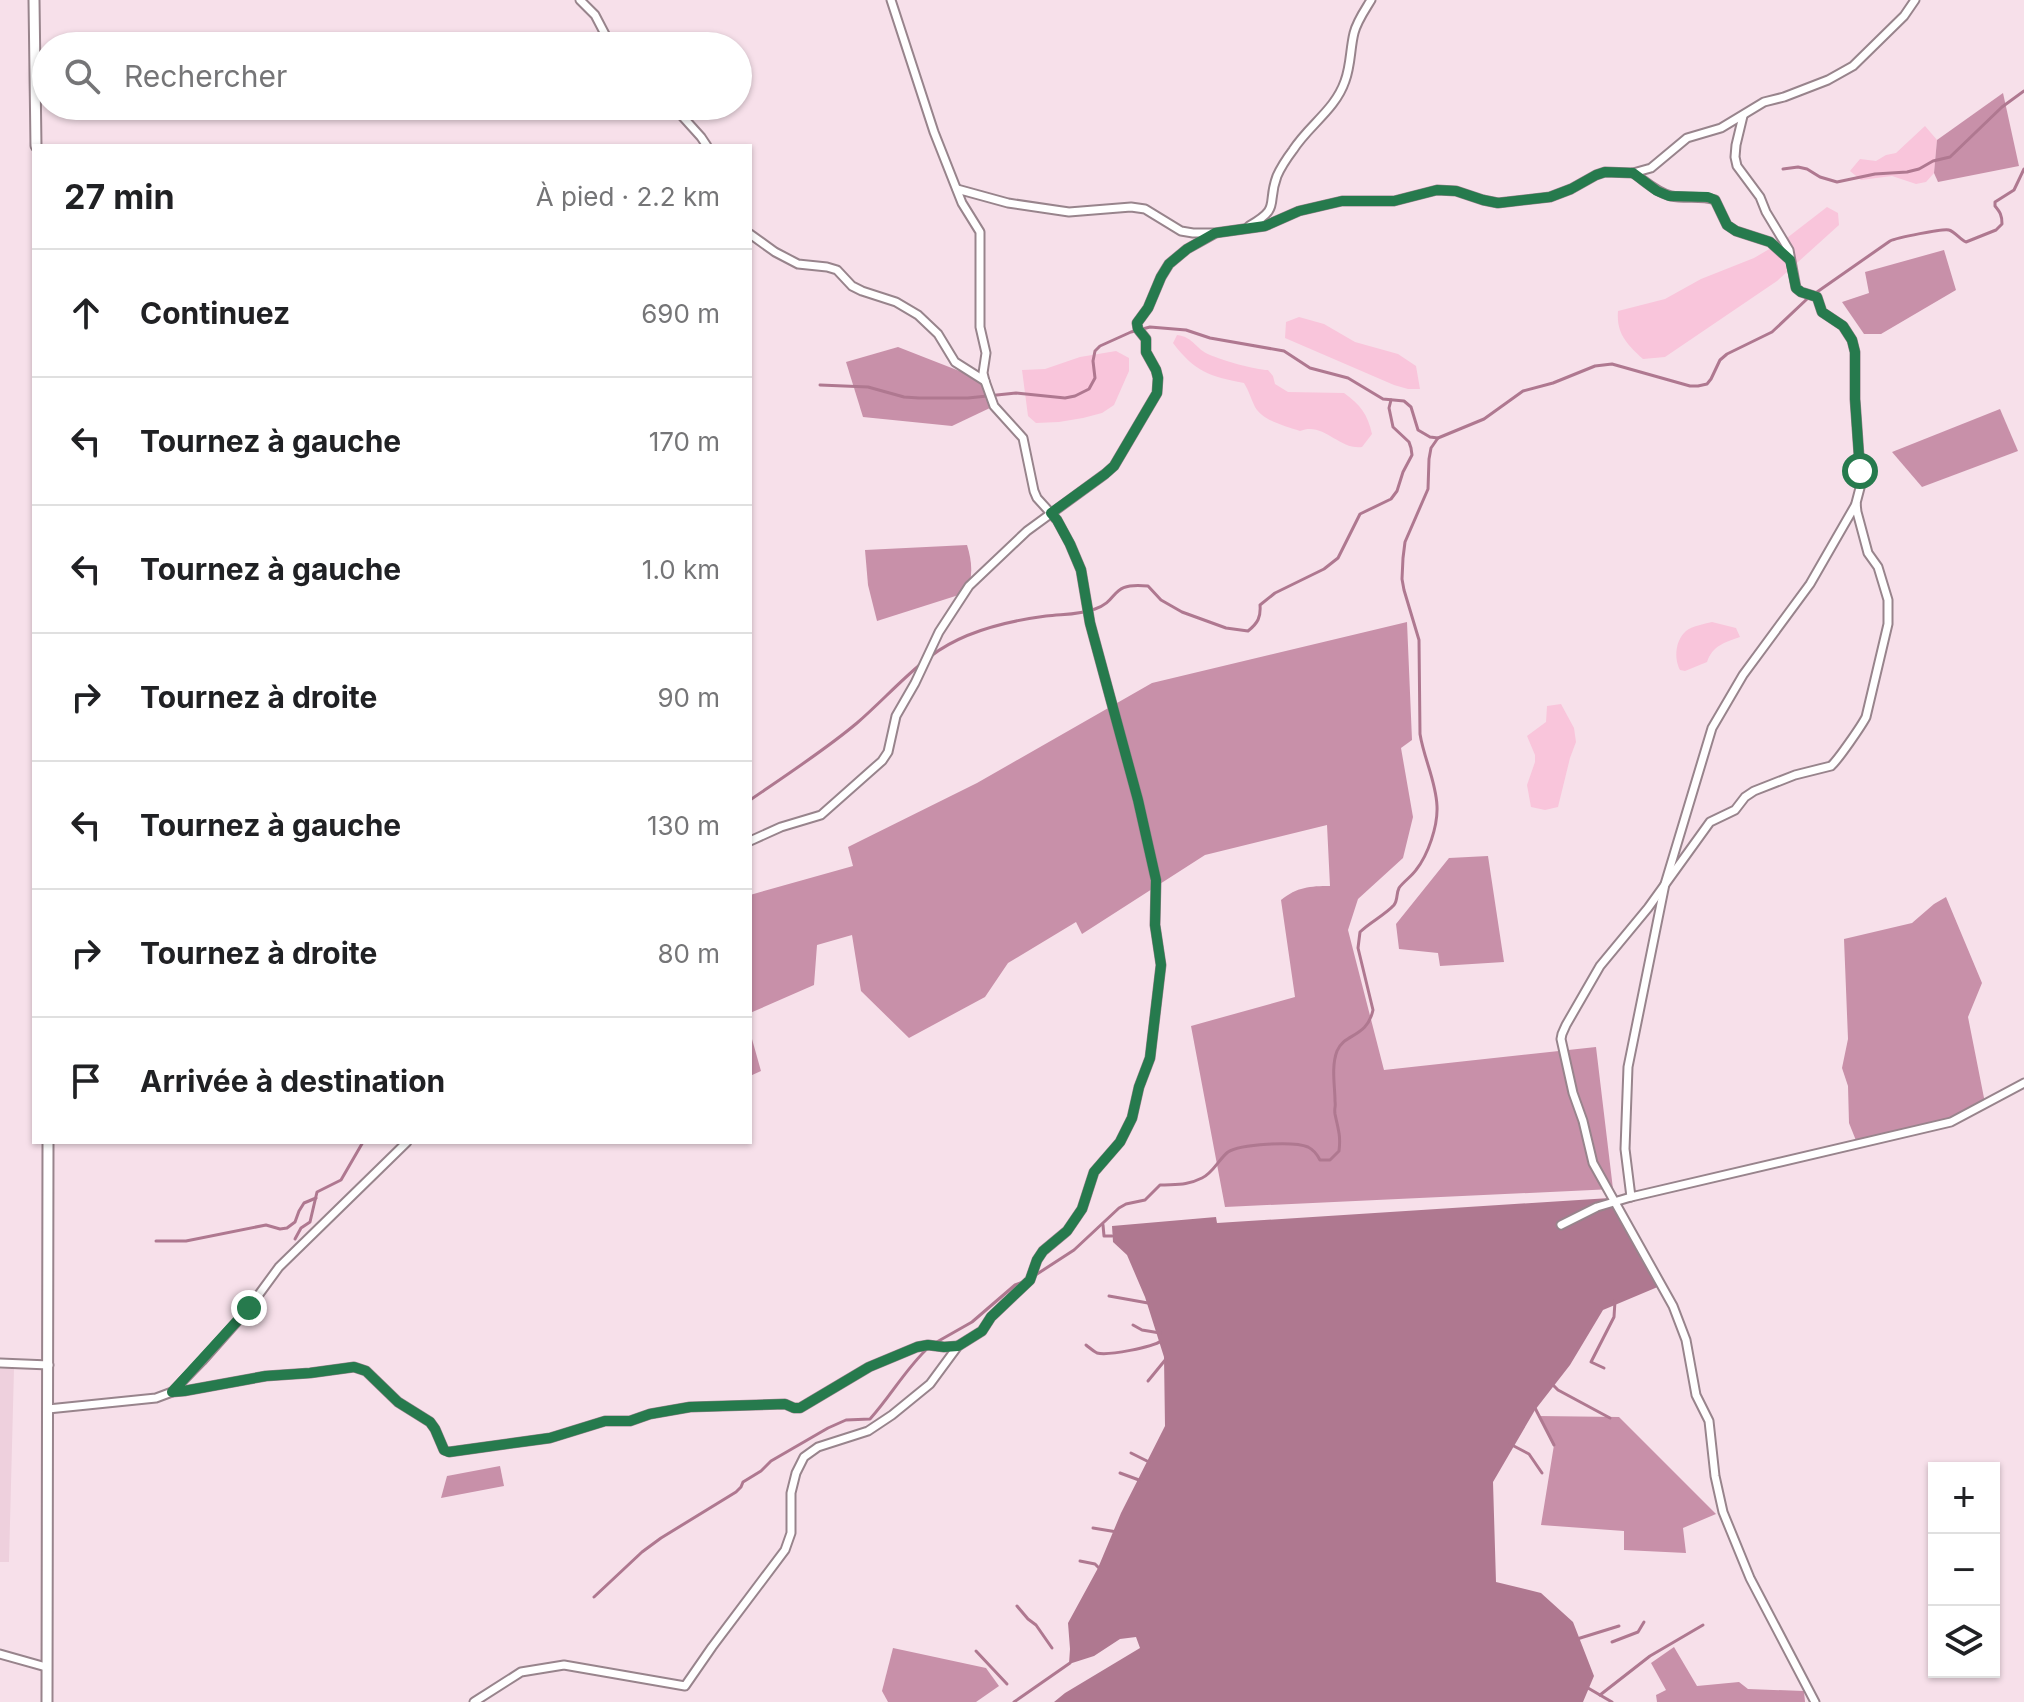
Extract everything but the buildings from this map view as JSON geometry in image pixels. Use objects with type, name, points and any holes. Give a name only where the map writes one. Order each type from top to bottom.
[{"type":"street","points":[[34,0],[34,32]]},
{"type":"street","points":[[580,0],[595,15],[604,32]]},
{"type":"street","points":[[474,1702],[521,1672],[564,1665],[685,1686],[785,1550],[791,1533],[791,1493],[804,1457],[818,1447],[868,1431],[892,1415],[930,1384],[958,1346],[982,1331],[991,1317],[1030,1280],[1043,1251],[1067,1231],[1082,1209],[1094,1172],[1120,1142],[1132,1118],[1150,1058],[1161,965],[1155,925],[1156,880],[1138,800],[1094,636],[1081,570],[1057,520],[1034,491],[1023,438],[994,406],[985,381],[986,353],[980,327],[980,232],[962,203],[934,132],[891,0]]},
{"type":"street","points":[[1243,229],[1271,210],[1278,175],[1300,139],[1316,125],[1337,98],[1345,82],[1354,32],[1371,0]]},
{"type":"street","points":[[957,189],[1008,203],[1069,212],[1131,207],[1145,209],[1181,231],[1193,233],[1265,226],[1299,211],[1342,201],[1394,201],[1437,190],[1456,191],[1498,203],[1550,197],[1605,172],[1633,173],[1651,168],[1687,138],[1721,128],[1764,102],[1828,80],[1853,66],[1904,16],[1915,0]]},
{"type":"street","points":[[1631,1197],[1625,1149],[1628,1067],[1665,884],[1712,728],[1743,675],[1810,584],[1856,503],[1861,484],[1852,340],[1843,326],[1822,312],[1817,297],[1796,288],[1789,250],[1760,197],[1737,166],[1736,145],[1743,116]]},
{"type":"street","points":[[36,120],[36,144]]},
{"type":"street","points":[[686,120],[706,144]]},
{"type":"street","points":[[1633,173],[1669,196],[1715,200],[1727,225],[1770,242],[1790,260]]},
{"type":"street","points":[[752,840],[821,815],[882,761],[888,752],[896,716],[939,632],[969,586],[1027,531],[1114,466],[1157,393],[1156,370],[1146,352],[1146,339],[1137,323],[1148,308],[1169,264],[1215,233]]},
{"type":"street","points":[[752,235],[798,264],[837,270],[852,286],[896,302],[918,315],[938,334],[955,362],[985,381]]},
{"type":"street","points":[[1815,1702],[1741,1559],[1723,1512],[1715,1476],[1709,1421],[1696,1395],[1682,1327],[1593,1163],[1573,1093],[1562,1034],[1600,966],[1710,822],[1735,810],[1754,791],[1795,775],[1831,766],[1862,726],[1888,624],[1888,600],[1878,567],[1868,553],[1856,503]]},
{"type":"street","points":[[1561,1225],[1615,1201],[1951,1122],[2024,1083]]},
{"type":"street","points":[[47,1702],[48,1144]]},
{"type":"street","points":[[172,1392],[249,1308],[279,1267],[405,1144]]},
{"type":"street","points":[[48,1409],[156,1398],[172,1392],[266,1376],[354,1367],[366,1371],[398,1402],[430,1422],[444,1450],[449,1452],[550,1438],[605,1421],[630,1421],[690,1407],[785,1404],[800,1408],[869,1367],[917,1347],[958,1346]]},
{"type":"street","points":[[0,1363],[49,1365]]},
{"type":"street","points":[[0,1654],[46,1667]]},
{"type":"shaded area","points":[[2003,93],[2019,166],[1938,182],[1934,173],[1937,140]]},
{"type":"shaded area","points":[[1925,126],[1937,140],[1934,173],[1926,182],[1916,184],[1892,176],[1861,180],[1850,171],[1860,159],[1876,161],[1896,153]]},
{"type":"shaded area","points":[[1827,207],[1838,213],[1839,225],[1777,281],[1665,357],[1643,359],[1624,338],[1618,311],[1665,299],[1701,279],[1754,258],[1783,241]]},
{"type":"shaded area","points":[[1944,250],[1956,290],[1881,334],[1864,334],[1842,302],[1869,293],[1865,272]]},
{"type":"shaded area","points":[[1299,317],[1324,324],[1355,342],[1398,354],[1416,366],[1420,389],[1394,385],[1285,338],[1286,322]]},
{"type":"shaded area","points":[[1177,335],[1187,338],[1215,357],[1268,370],[1275,384],[1288,392],[1344,393],[1362,410],[1372,434],[1362,447],[1354,447],[1324,432],[1300,431],[1269,419],[1255,407],[1244,383],[1212,375],[1188,360],[1173,343]]},
{"type":"shaded area","points":[[898,347],[985,381],[992,407],[952,426],[863,417],[846,362]]},
{"type":"shaded area","points":[[1116,351],[1129,358],[1129,371],[1114,405],[1102,413],[1059,422],[1036,423],[1028,416],[1022,370],[1045,369],[1080,357]]},
{"type":"shaded area","points":[[2000,409],[2018,451],[1922,487],[1892,452]]},
{"type":"shaded area","points":[[967,545],[971,570],[965,593],[877,621],[868,585],[865,550]]},
{"type":"shaded area","points":[[1407,622],[1412,740],[1401,748],[1413,817],[1403,858],[1358,899],[1348,930],[1384,1070],[1596,1047],[1613,1189],[1225,1207],[1191,1026],[1295,997],[1281,900],[1304,888],[1330,886],[1327,825],[1205,855],[1082,934],[1076,922],[1008,963],[985,997],[909,1038],[861,991],[852,935],[817,945],[814,985],[752,1012],[752,894],[853,866],[848,847],[977,783],[1152,683]]},
{"type":"shaded area","points":[[1712,622],[1736,628],[1740,637],[1716,648],[1707,662],[1680,670],[1677,650],[1682,635],[1691,628]]},
{"type":"shaded area","points":[[1561,704],[1574,728],[1576,742],[1558,807],[1545,810],[1531,807],[1527,785],[1535,755],[1527,736],[1546,722],[1547,706]]},
{"type":"shaded area","points":[[1488,856],[1504,962],[1440,966],[1438,953],[1399,949],[1396,924],[1449,858]]},
{"type":"shaded area","points":[[1946,897],[1982,983],[1968,1017],[1985,1103],[1951,1122],[1857,1143],[1849,1123],[1848,1086],[1842,1068],[1848,1039],[1844,939],[1912,923]]},
{"type":"shaded area","points":[[752,1039],[761,1071],[752,1075]]},
{"type":"shaded area","points":[[1610,1198],[1660,1286],[1603,1310],[1570,1365],[1535,1410],[1493,1482],[1496,1582],[1541,1593],[1573,1622],[1594,1676],[1583,1702],[1054,1702],[1140,1648],[1136,1637],[1120,1639],[1094,1656],[1069,1664],[1068,1623],[1098,1568],[1121,1513],[1165,1426],[1164,1357],[1145,1297],[1127,1255],[1113,1242],[1112,1226],[1216,1217],[1217,1223]]},
{"type":"shaded area","points":[[0,1369],[14,1369],[9,1562],[0,1562]]},
{"type":"shaded area","points":[[1538,1416],[1619,1417],[1716,1514],[1683,1528],[1686,1553],[1624,1550],[1624,1531],[1541,1525],[1554,1445]]},
{"type":"shaded area","points":[[500,1466],[504,1486],[441,1498],[447,1476]]},
{"type":"shaded area","points":[[1674,1647],[1697,1686],[1739,1682],[1748,1689],[1804,1691],[1805,1702],[1657,1702],[1656,1695],[1666,1690],[1651,1663]]},
{"type":"shaded area","points":[[893,1648],[986,1668],[999,1686],[976,1702],[888,1702],[882,1691]]},
{"type":"waterway","points":[[1783,169],[1807,169],[1837,182],[1919,169],[1933,161],[1950,157],[2002,107],[2024,91]]},
{"type":"waterway","points":[[820,385],[868,387],[919,398],[968,398],[1016,393],[1065,398],[1089,389],[1095,378],[1095,351],[1100,346],[1150,327],[1186,330],[1210,338],[1284,351],[1310,368],[1348,378],[1383,399],[1404,401],[1411,407],[1418,430],[1438,438],[1484,419],[1523,391],[1595,366],[1612,364],[1690,386],[1707,384],[1720,360],[1727,354],[1772,332],[1807,299],[1890,241],[1945,230],[1966,242],[1996,230],[2002,221],[1995,202],[2014,190],[2024,169]]},
{"type":"waterway","points":[[931,656],[957,640],[986,629],[1031,618],[1095,609],[1121,589],[1135,585],[1148,586],[1161,600],[1182,612],[1226,628],[1248,631],[1258,620],[1260,605],[1275,593],[1324,569],[1338,558],[1360,514],[1391,499],[1397,491],[1412,455],[1409,442],[1393,427],[1389,408],[1391,400]]},
{"type":"waterway","points":[[1034,1276],[1074,1250],[1119,1208],[1145,1200],[1160,1185],[1202,1178],[1234,1149],[1267,1144],[1301,1145],[1312,1149],[1320,1160],[1330,1160],[1339,1151],[1335,1057],[1340,1045],[1366,1026],[1373,1010],[1358,948],[1360,932],[1394,905],[1399,888],[1424,856],[1436,822],[1436,797],[1420,734],[1419,640],[1402,579],[1405,542],[1428,489],[1431,448],[1438,438]]},
{"type":"waterway","points":[[752,799],[845,733],[922,663]]},
{"type":"waterway","points":[[295,1239],[301,1228],[310,1222],[317,1192],[341,1180],[362,1144]]},
{"type":"waterway","points":[[156,1241],[186,1241],[266,1225],[287,1228],[295,1222],[304,1203],[316,1198]]},
{"type":"waterway","points":[[1103,1225],[1104,1236],[1112,1236]]},
{"type":"waterway","points":[[935,1343],[972,1322],[1015,1285],[1023,1282]]},
{"type":"waterway","points":[[1109,1296],[1148,1303]]},
{"type":"waterway","points":[[1604,1368],[1591,1362],[1614,1317],[1615,1301]]},
{"type":"waterway","points":[[1133,1325],[1160,1333]]},
{"type":"waterway","points":[[1086,1345],[1097,1353],[1111,1353],[1161,1341]]},
{"type":"waterway","points":[[594,1597],[642,1552],[736,1492],[743,1482],[771,1461],[846,1420],[870,1419],[929,1347]]},
{"type":"waterway","points":[[1148,1381],[1166,1359]]},
{"type":"waterway","points":[[1551,1383],[1558,1390],[1610,1418]]},
{"type":"waterway","points":[[1534,1406],[1554,1445]]},
{"type":"waterway","points":[[1510,1444],[1529,1454],[1542,1473]]},
{"type":"waterway","points":[[1131,1453],[1149,1462]]},
{"type":"waterway","points":[[1120,1473],[1139,1480]]},
{"type":"waterway","points":[[1093,1528],[1117,1532]]},
{"type":"waterway","points":[[1080,1561],[1095,1564],[1101,1570]]},
{"type":"waterway","points":[[1017,1606],[1036,1625],[1052,1648]]},
{"type":"waterway","points":[[1612,1642],[1638,1632],[1644,1622]]},
{"type":"waterway","points":[[1600,1695],[1650,1656],[1703,1625]]},
{"type":"waterway","points":[[1577,1639],[1619,1626]]},
{"type":"waterway","points":[[976,1651],[1007,1684]]},
{"type":"waterway","points":[[1014,1702],[1070,1663]]},
{"type":"waterway","points":[[1588,1688],[1612,1702]]},
{"type":"route","points":[[249,1308],[172,1392],[266,1376],[354,1367],[366,1371],[398,1402],[430,1422],[444,1450],[449,1452],[550,1438],[605,1421],[630,1421],[690,1407],[785,1404],[800,1408],[869,1367],[917,1347],[958,1346],[982,1331],[991,1317],[1030,1280],[1043,1251],[1067,1231],[1082,1209],[1094,1172],[1120,1142],[1132,1118],[1150,1058],[1161,965],[1155,925],[1156,880],[1138,800],[1090,623],[1081,570],[1051,513],[1114,466],[1141,421],[1157,393],[1158,378],[1146,352],[1146,339],[1137,323],[1148,308],[1169,264],[1215,233],[1265,226],[1299,211],[1342,201],[1394,201],[1437,190],[1456,191],[1498,203],[1550,197],[1605,172],[1633,173],[1669,196],[1708,197],[1715,200],[1727,225],[1770,242],[1790,260],[1796,288],[1817,297],[1822,312],[1843,326],[1852,340],[1860,471]]}]
